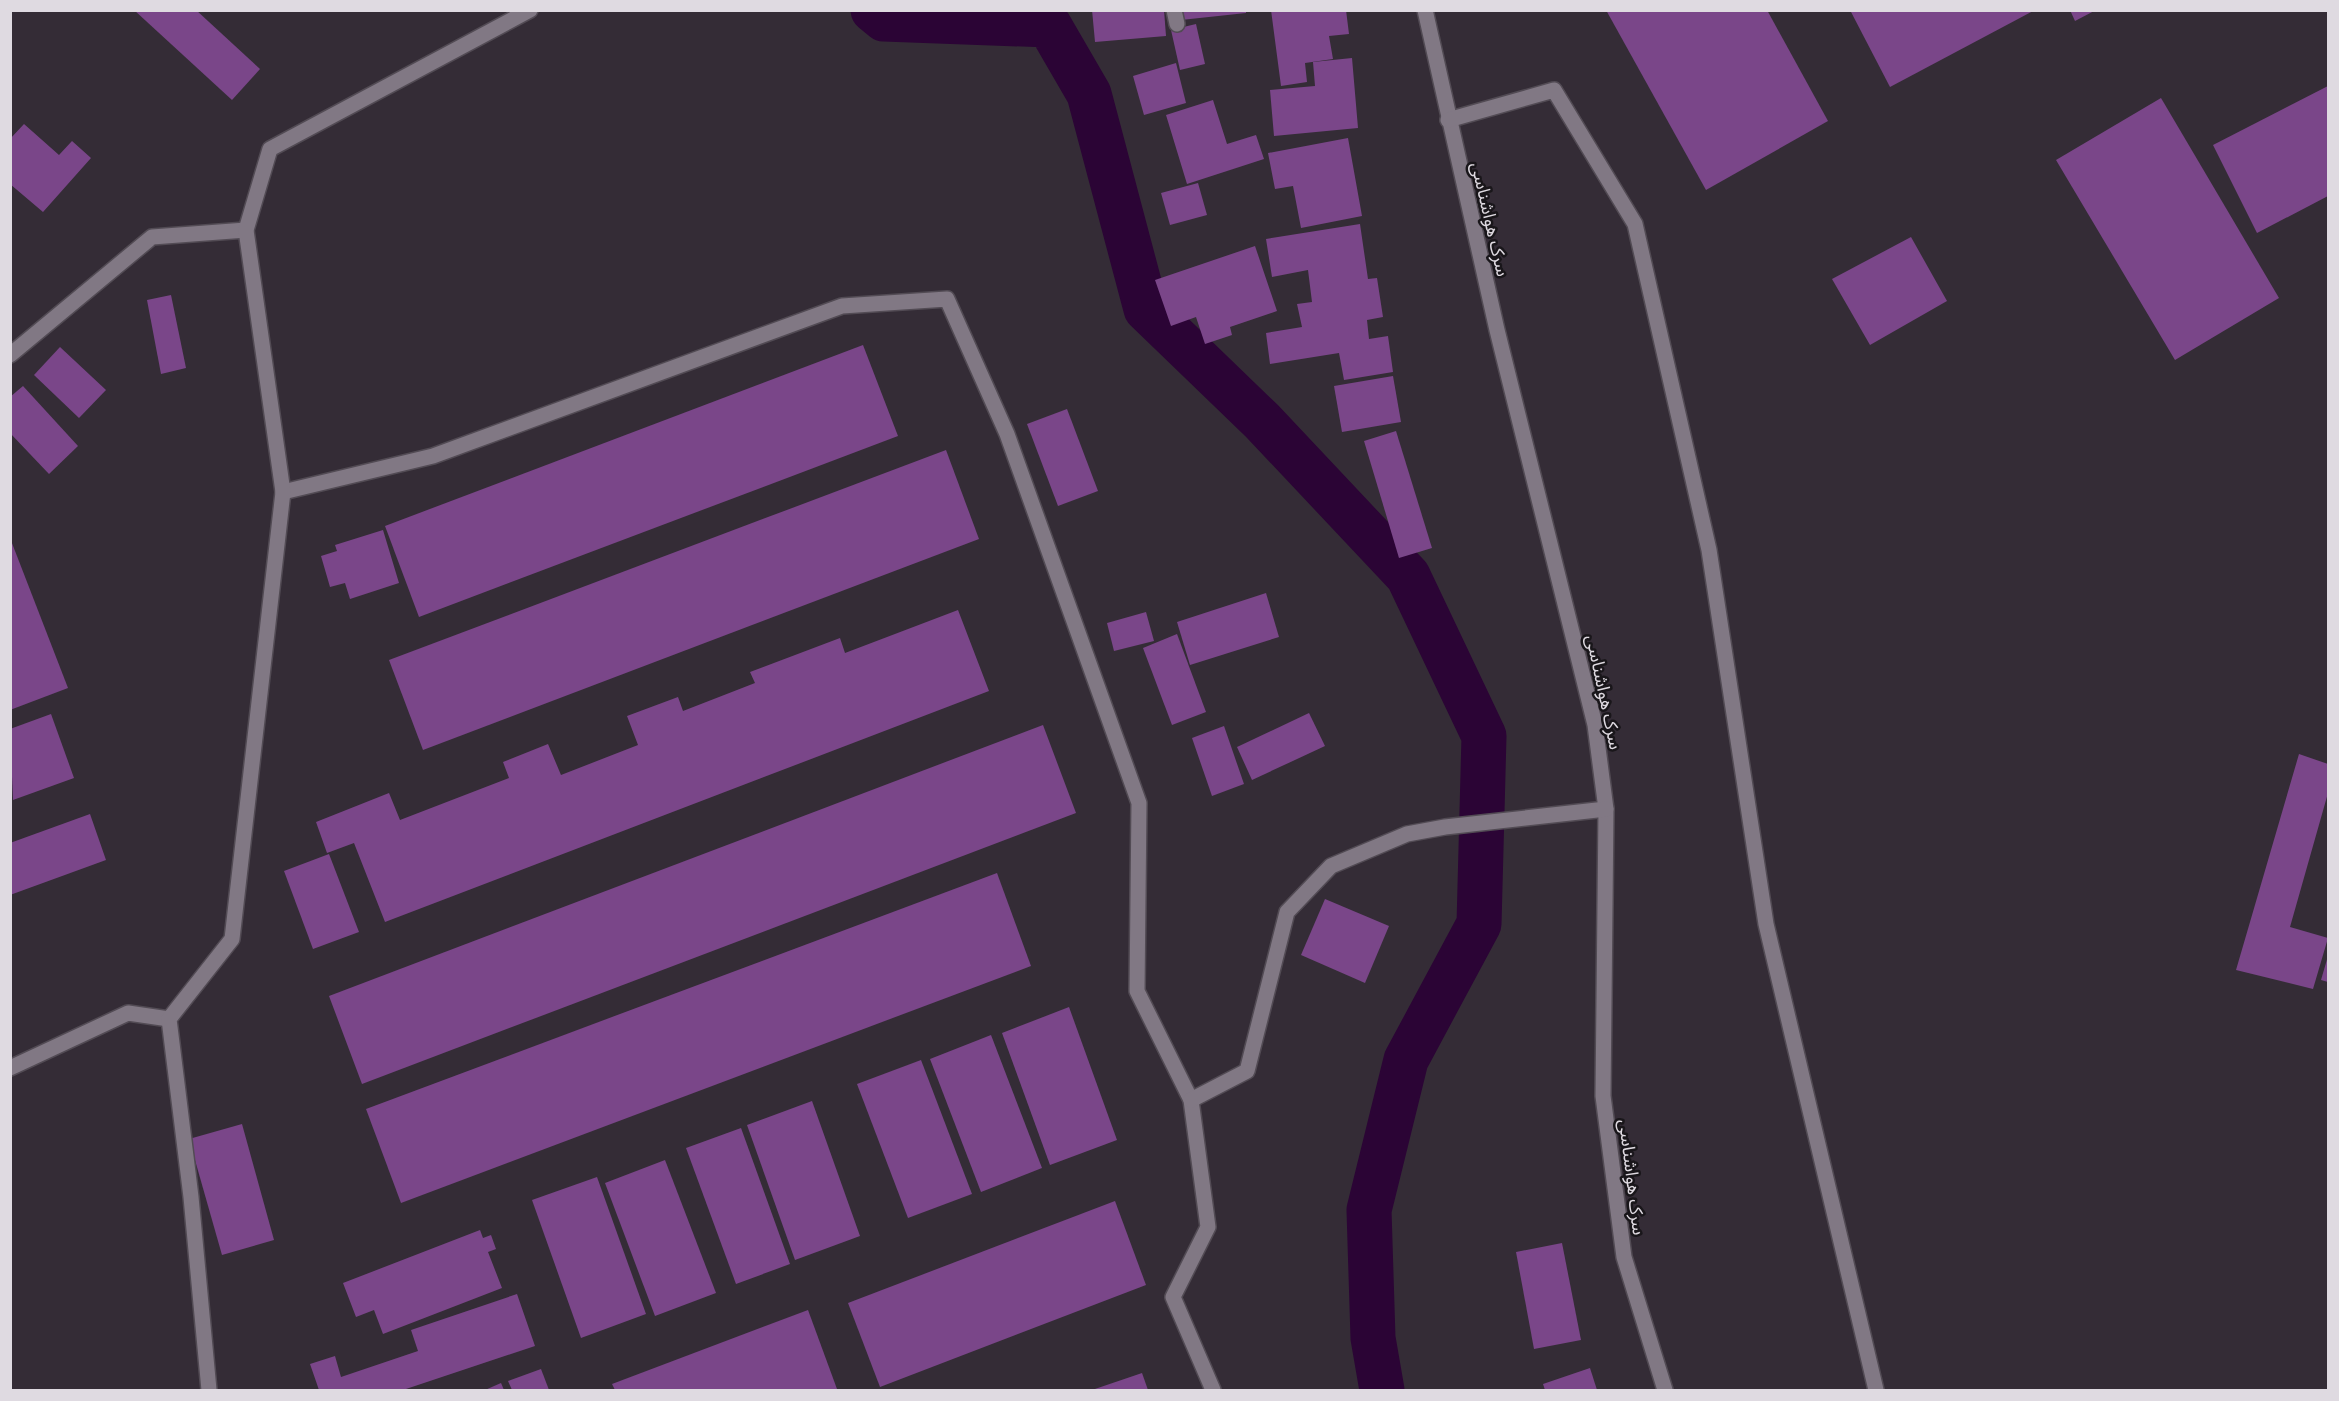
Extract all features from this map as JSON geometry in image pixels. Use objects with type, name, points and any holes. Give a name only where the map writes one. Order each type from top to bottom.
[{"type":"street","points":[[208,1390],[191,1197],[169,1019],[232,939],[283,492],[246,230],[270,149],[530,10]]},
{"type":"street","name":"سرک هواشناسی","points":[[1425,10],[1448,120],[1595,725],[1606,809],[1603,1096],[1624,1257],[1665,1390]]},
{"type":"street","points":[[1448,120],[1554,90],[1635,224],[1709,550],[1766,924],[1876,1390]]},
{"type":"street","points":[[10,355],[152,237],[246,230]]},
{"type":"street","points":[[283,492],[433,456],[842,306],[947,299],[1007,434],[1139,803],[1137,991],[1191,1100],[1208,1227],[1173,1297],[1213,1390]]},
{"type":"street","points":[[1191,1100],[1247,1071],[1287,912],[1331,866],[1407,834],[1445,827],[1606,809]]},
{"type":"street","points":[[10,1068],[128,1013],[169,1019]]},
{"type":"building","points":[[134,10],[196,10],[260,69],[232,100]]},
{"type":"building","points":[[1092,10],[1164,10],[1166,36],[1095,42]]},
{"type":"building","points":[[1180,10],[1246,10],[1246,13],[1181,20]]},
{"type":"building","points":[[1271,10],[1346,10],[1349,34],[1329,36],[1333,59],[1305,63],[1307,82],[1281,86]]},
{"type":"building","points":[[1606,10],[1767,10],[1828,121],[1706,190]]},
{"type":"building","points":[[1850,10],[2035,10],[1890,87]]},
{"type":"building","points":[[2070,10],[2096,10],[2075,21]]},
{"type":"building","points":[[1196,24],[1205,64],[1180,70],[1171,30]]},
{"type":"building","points":[[1352,58],[1358,128],[1274,136],[1270,90],[1315,86],[1313,62]]},
{"type":"building","points":[[1176,63],[1186,103],[1144,115],[1133,76]]},
{"type":"building","points":[[2328,86],[2328,196],[2257,233],[2213,145]]},
{"type":"building","points":[[2161,98],[2279,298],[2175,360],[2056,160]]},
{"type":"building","points":[[1213,100],[1227,144],[1256,135],[1264,159],[1187,184],[1166,115]]},
{"type":"building","points":[[24,124],[59,155],[72,141],[91,158],[43,212],[10,184],[10,139]]},
{"type":"building","points":[[1348,138],[1362,216],[1301,228],[1293,186],[1275,189],[1268,153]]},
{"type":"building","points":[[1198,183],[1207,215],[1170,225],[1161,193]]},
{"type":"building","points":[[1360,224],[1368,279],[1377,278],[1383,317],[1367,320],[1369,339],[1388,336],[1393,372],[1344,380],[1339,353],[1270,364],[1266,333],[1302,327],[1297,304],[1312,302],[1308,270],[1272,277],[1266,239]]},
{"type":"building","points":[[1911,237],[1947,301],[1870,345],[1832,279]]},
{"type":"building","points":[[1255,246],[1277,311],[1230,327],[1232,335],[1205,344],[1196,317],[1171,326],[1155,280]]},
{"type":"building","points":[[171,295],[186,368],[161,374],[147,300]]},
{"type":"building","points":[[863,345],[898,436],[419,617],[385,526]]},
{"type":"building","points":[[60,347],[106,390],[79,418],[34,375]]},
{"type":"building","points":[[1393,376],[1401,422],[1342,432],[1334,386]]},
{"type":"building","points":[[23,386],[78,446],[49,474],[10,433],[10,397]]},
{"type":"building","points":[[1067,409],[1098,491],[1058,506],[1027,424]]},
{"type":"building","points":[[1396,431],[1432,548],[1399,558],[1364,441]]},
{"type":"building","points":[[946,450],[979,539],[423,750],[389,660]]},
{"type":"building","points":[[383,530],[399,583],[350,599],[345,583],[330,587],[321,556],[337,551],[335,545]]},
{"type":"building","points":[[10,538],[68,688],[10,710]]},
{"type":"building","points":[[1266,593],[1279,637],[1190,665],[1177,622]]},
{"type":"building","points":[[958,610],[989,691],[385,922],[354,843],[327,853],[316,822],[389,793],[400,820],[509,778],[503,762],[548,744],[561,775],[638,745],[627,716],[678,697],[683,711],[755,683],[750,672],[840,638],[845,653]]},
{"type":"building","points":[[1146,612],[1154,641],[1114,651],[1107,623]]},
{"type":"building","points":[[1177,634],[1206,712],[1172,725],[1143,648]]},
{"type":"building","points":[[1309,713],[1325,746],[1252,780],[1237,747]]},
{"type":"building","points":[[51,714],[74,778],[13,800],[10,729]]},
{"type":"building","points":[[1043,725],[1076,813],[362,1084],[329,996]]},
{"type":"building","points":[[1224,726],[1244,784],[1212,796],[1192,738]]},
{"type":"building","points":[[2299,754],[2328,764],[2328,793],[2290,927],[2328,938],[2313,989],[2236,970]]},
{"type":"building","points":[[90,814],[106,860],[10,895],[10,843]]},
{"type":"building","points":[[329,854],[359,932],[313,949],[284,871]]},
{"type":"building","points":[[997,873],[1031,966],[401,1203],[366,1109]]},
{"type":"building","points":[[1325,899],[1389,926],[1365,983],[1301,955]]},
{"type":"building","points":[[2328,956],[2328,982],[2321,980]]},
{"type":"building","points":[[1069,1007],[1117,1140],[1050,1165],[1002,1033]]},
{"type":"building","points":[[991,1035],[1042,1168],[981,1192],[930,1059]]},
{"type":"building","points":[[921,1060],[972,1194],[908,1218],[857,1084]]},
{"type":"building","points":[[812,1101],[860,1236],[795,1260],[747,1125]]},
{"type":"building","points":[[242,1124],[274,1240],[222,1255],[189,1139]]},
{"type":"building","points":[[741,1128],[790,1264],[736,1284],[686,1148]]},
{"type":"building","points":[[665,1160],[716,1293],[655,1316],[605,1183]]},
{"type":"building","points":[[597,1177],[646,1314],[581,1338],[532,1200]]},
{"type":"building","points":[[1115,1201],[1146,1285],[880,1387],[848,1303]]},
{"type":"building","points":[[480,1230],[483,1238],[491,1235],[496,1249],[488,1252],[502,1288],[383,1334],[374,1310],[356,1317],[343,1283]]},
{"type":"building","points":[[1562,1243],[1581,1340],[1534,1349],[1516,1252]]},
{"type":"building","points":[[517,1294],[535,1346],[403,1390],[319,1390],[310,1364],[335,1356],[341,1377],[418,1351],[411,1330]]},
{"type":"building","points":[[808,1310],[837,1389],[615,1390],[612,1384]]},
{"type":"building","points":[[1590,1368],[1597,1390],[1545,1390],[1543,1384]]},
{"type":"building","points":[[541,1369],[549,1390],[512,1390],[508,1381]]},
{"type":"building","points":[[1142,1373],[1148,1390],[1092,1390]]},
{"type":"building","points":[[501,1383],[504,1390],[485,1390]]},
{"type":"waterway","points":[[873,10],[884,19],[1049,25],[1089,94],[1146,309],[1262,421],[1408,576],[1484,736],[1479,924],[1406,1060],[1369,1210],[1373,1338],[1382,1390]]}]
